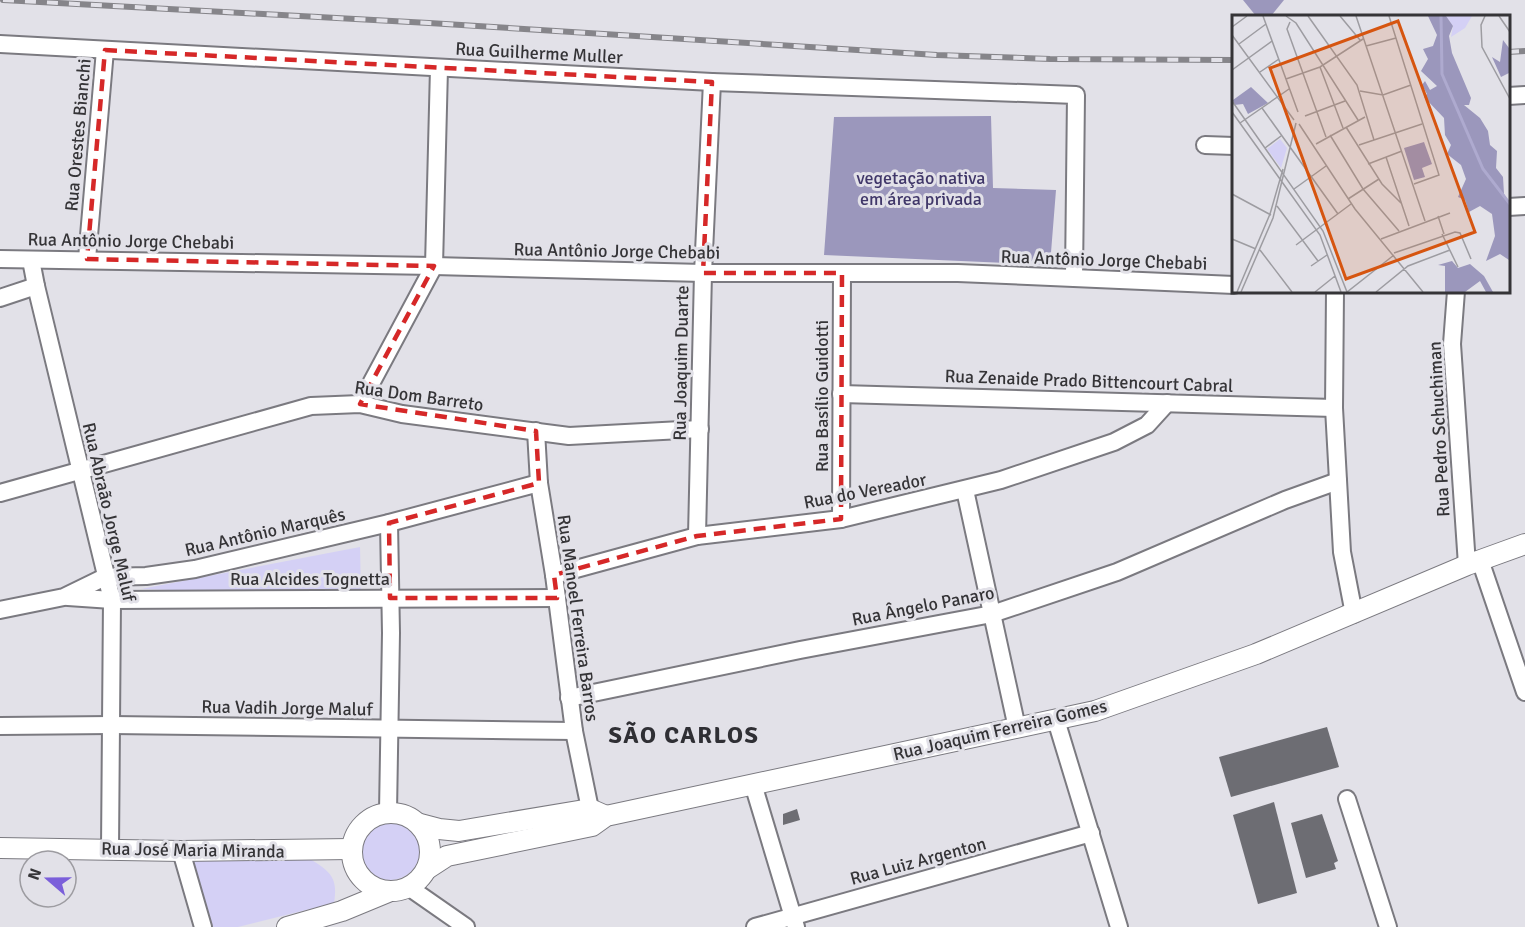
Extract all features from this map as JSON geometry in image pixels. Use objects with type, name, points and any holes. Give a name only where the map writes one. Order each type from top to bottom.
[{"type":"main road","name":"Rua Joaquim Ferreira Gomes","points":[[420,824],[459,831],[598,812],[753,784],[1095,711],[1213,669],[1525,544]]},
{"type":"main road","points":[[388,812],[400,813],[420,824],[429,845],[430,857],[422,878],[410,888],[396,892],[376,889],[366,883],[358,873],[351,849],[364,822],[388,812]]},
{"type":"main road","name":"Rua Joaquim Ferreira Gomes","points":[[427,869],[447,856],[591,826],[598,812]]},
{"type":"main road","name":"Rua José Maria Miranda","points":[[0,848],[181,851],[351,849]]},
{"type":"main road","points":[[287,927],[342,911],[388,892]]},
{"type":"street","name":"Rua Guilherme Muller","points":[[0,44],[712,82],[1076,95],[1074,277]]},
{"type":"street","name":"Rua Orestes Bianchi","points":[[87,259],[105,50]]},
{"type":"street","points":[[360,404],[434,266],[439,68]]},
{"type":"street","name":"Rua Joaquim Duarte","points":[[697,537],[703,273],[712,82]]},
{"type":"street","points":[[1510,96],[1525,95]]},
{"type":"street","points":[[1205,145],[1232,146]]},
{"type":"street","points":[[1510,207],[1525,206]]},
{"type":"street","name":"Rua Antônio Jorge Chebabi","points":[[0,259],[703,273],[958,273],[1232,285]]},
{"type":"street","name":"Rua Abraão Jorge Maluf","points":[[32,260],[36,286],[112,600],[110,849]]},
{"type":"street","name":"Rua Basílio Guidotti","points":[[841,519],[842,273]]},
{"type":"street","points":[[0,298],[36,286]]},
{"type":"street","points":[[1335,292],[1335,408],[1342,552],[1354,614]]},
{"type":"street","name":"Rua Pedro Schuchiman","points":[[1456,292],[1452,344],[1473,563]]},
{"type":"street","name":"Rua Zenaide Prado Bittencourt Cabral","points":[[841,394],[1335,408]]},
{"type":"street","name":"Rua do Vereador","points":[[554,575],[697,537],[841,519],[965,490],[1114,442],[1147,425],[1167,403]]},
{"type":"street","name":"Rua Dom Barreto","points":[[0,493],[311,406],[360,404],[402,414],[569,436],[700,429]]},
{"type":"street","name":"Rua Manoel Ferreira Barros","points":[[536,431],[539,483],[554,575],[574,730],[598,812]]},
{"type":"street","name":"Rua Ângelo Panaro","points":[[569,698],[800,650],[992,614],[1117,572],[1285,500],[1338,481]]},
{"type":"street","name":"Rua Antônio Marquês","points":[[0,610],[64,597],[105,577],[147,576],[195,568],[389,523],[539,483]]},
{"type":"street","points":[[965,490],[1017,728]]},
{"type":"street","points":[[388,812],[389,523]]},
{"type":"street","points":[[1473,563],[1525,692]]},
{"type":"street","name":"Rua Alcides Tognetta","points":[[64,597],[112,600],[557,598]]},
{"type":"street","points":[[1056,720],[1119,927]]},
{"type":"street","name":"Rua Vadih Jorge Maluf","points":[[0,726],[574,730]]},
{"type":"street","points":[[753,784],[794,921]]},
{"type":"street","points":[[1347,799],[1388,927]]},
{"type":"street","name":"Rua Luiz Argenton","points":[[755,927],[794,921],[1091,833]]},
{"type":"street","points":[[181,851],[203,927]]},
{"type":"street","points":[[410,888],[466,927]]},
{"type":"highlighted area","points":[[105,50],[712,82],[703,273],[842,273],[841,519],[697,536],[554,575],[557,598],[390,598],[389,523],[539,483],[536,431],[360,404],[434,266],[87,259]]},
{"type":"shaded area","points":[[360,547],[361,596],[141,589]]},
{"type":"shaded area","points":[[384,820],[396,820],[407,825],[415,833],[420,850],[418,862],[407,875],[396,880],[384,880],[373,875],[365,867],[360,856],[360,844],[365,833],[373,825]]},
{"type":"shaded area","points":[[310,859],[331,876],[335,887],[334,903],[238,927],[212,927],[192,860]]},
{"type":"green space","points":[[1243,0],[1284,0],[1272,15],[1255,15]]},
{"type":"green space","name":"vegetação nativa em área privada","points":[[991,116],[993,188],[1056,190],[1050,265],[824,255],[834,117]]},
{"type":"building","points":[[1327,727],[1339,767],[1231,797],[1219,757]]},
{"type":"building","points":[[1274,802],[1297,893],[1258,904],[1233,815]]},
{"type":"building","points":[[797,809],[800,820],[783,825],[783,814]]},
{"type":"building","points":[[1322,814],[1338,861],[1334,863],[1336,869],[1306,878],[1291,823]]},
{"type":"railway","points":[[3,0],[429,23],[937,55],[1050,59],[1232,60]]},
{"type":"railway","points":[[1510,52],[1525,51]]},
{"type":"district","name":"SÃO CARLOS","points":[[684,735]]}]
